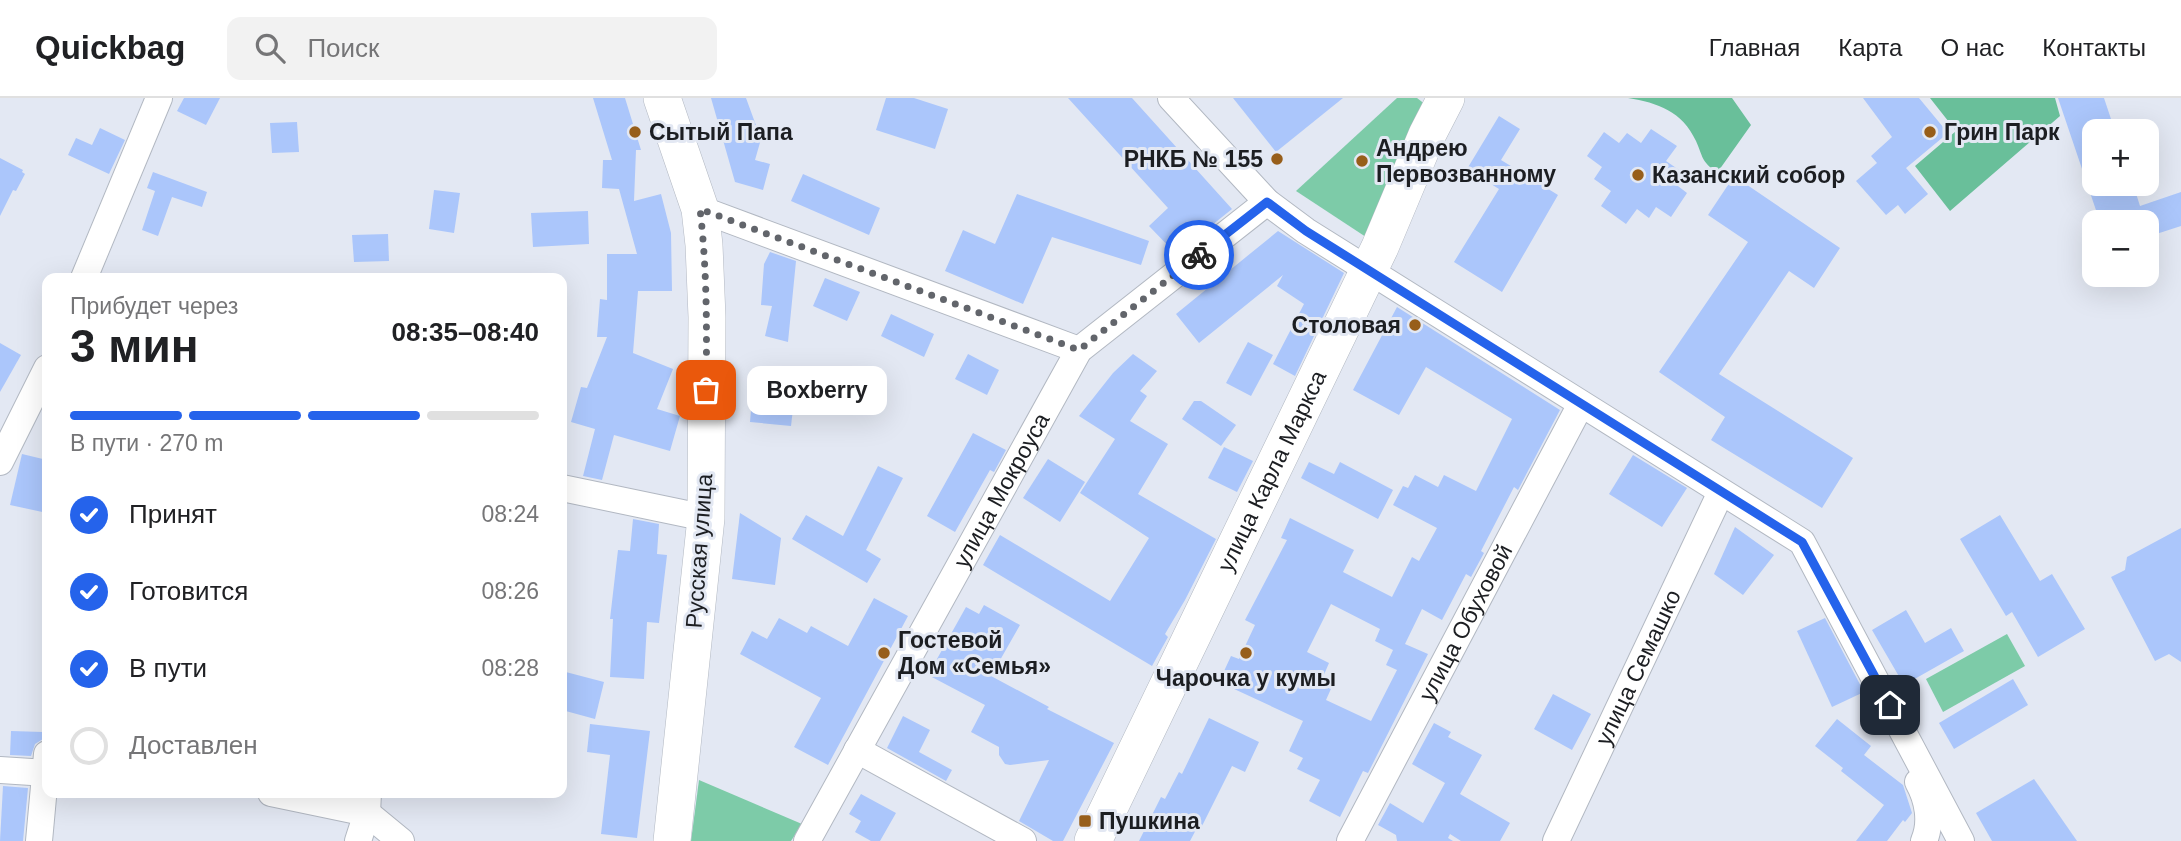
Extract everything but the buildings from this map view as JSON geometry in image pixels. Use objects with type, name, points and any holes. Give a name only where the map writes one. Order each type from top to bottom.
[{"type":"main road","name":"Русская улица","points":[[662,98],[700,209],[707,317],[706,518],[672,841]]},
{"type":"main road","name":"улица Карла Маркса","points":[[1093,841],[1369,270],[1427,135],[1446,98]]},
{"type":"street","points":[[86,273],[159,98]]},
{"type":"street","points":[[1171,98],[1267,202],[1306,231],[1802,542],[1961,841]]},
{"type":"street","name":"улица Мокроуса","points":[[807,841],[1079,350],[1267,202]]},
{"type":"street","points":[[700,209],[1079,350]]},
{"type":"street","points":[[0,462],[42,385]]},
{"type":"street","name":"улица Обуховой","points":[[1350,841],[1581,404]]},
{"type":"street","points":[[567,489],[706,518]]},
{"type":"street","name":"улица Семашко","points":[[1556,841],[1721,492]]},
{"type":"street","points":[[1903,729],[1903,757],[1924,793],[1930,827],[1924,841]]},
{"type":"street","points":[[857,750],[1023,841]]},
{"type":"street","points":[[0,770],[42,766]]},
{"type":"street","points":[[39,841],[43,798]]},
{"type":"street","points":[[320,798],[368,803],[401,841]]},
{"type":"street","points":[[358,841],[368,803]]},
{"type":"green space","points":[[1397,98],[1417,98],[1426,105],[1369,239],[1296,191]]},
{"type":"green space","points":[[1628,98],[1732,98],[1751,125],[1717,173],[1705,161],[1684,122],[1659,106]]},
{"type":"green space","points":[[1930,98],[2055,98],[2060,116],[1950,211],[1915,166],[1956,131]]},
{"type":"green space","points":[[2007,634],[2025,666],[1943,712],[1926,679]]},
{"type":"green space","points":[[699,780],[802,824],[791,841],[691,841]]},
{"type":"way so far","points":[[706,390],[707,317],[700,209],[1079,350],[1199,255]]},
{"type":"place","name":"Сытый Папа","points":[[635,132]]},
{"type":"place","name":"Грин Парк","points":[[1930,132]]},
{"type":"place","name":"РНКБ № 155","points":[[1277,159]]},
{"type":"place","name":"Андрею Первозванному","points":[[1362,161]]},
{"type":"place","name":"Казанский собор","points":[[1638,175]]},
{"type":"place","name":"Столовая","points":[[1415,325]]},
{"type":"place","name":"Boxberry","points":[[706,390]]},
{"type":"place","name":"Гостевой Дом «Семья»","points":[[884,653]]},
{"type":"place","name":"Чарочка у кумы","points":[[1246,653]]},
{"type":"place","name":"Пушкина","points":[[1085,821]]},
{"type":"route","points":[[1199,255],[1267,202],[1306,231],[1802,542],[1890,705]]}]
